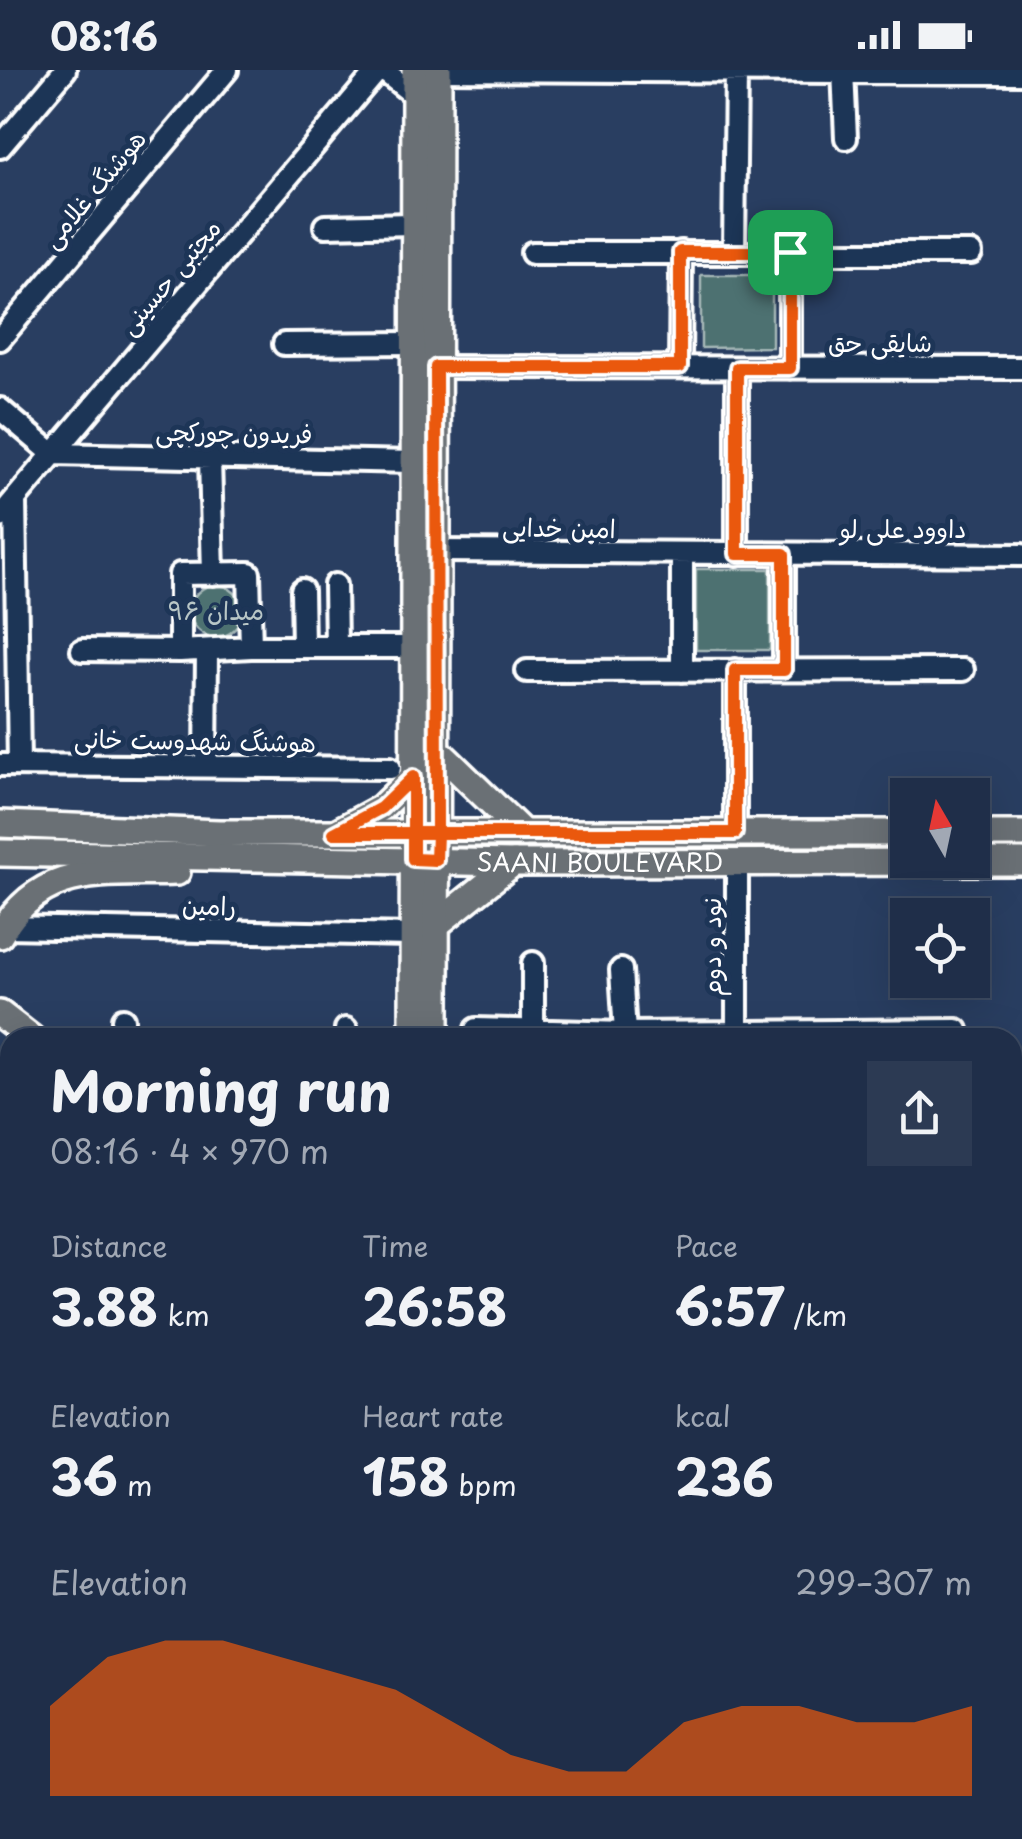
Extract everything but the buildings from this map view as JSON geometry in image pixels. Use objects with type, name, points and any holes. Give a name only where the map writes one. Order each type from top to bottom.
[{"type":"main road","points":[[421,75],[413,224],[413,647],[402,773],[425,833]]},
{"type":"main road","points":[[421,75],[436,367],[436,749],[424,860],[425,930],[435,1028]]},
{"type":"main road","points":[[436,749],[523,833]]},
{"type":"main road","points":[[334,833],[381,808],[402,773]]},
{"type":"main road","points":[[0,810],[129,828]]},
{"type":"main road","name":"SAANI BOULEVARD","points":[[0,824],[219,833],[890,834]]},
{"type":"main road","points":[[990,834],[1022,834]]},
{"type":"main road","name":"SAANI BOULEVARD","points":[[0,853],[514,863],[1022,862]]},
{"type":"main road","points":[[2,931],[15,909],[46,885],[83,876],[231,870],[316,858]]},
{"type":"main road","points":[[414,1028],[425,930],[514,863]]},
{"type":"street","points":[[0,147],[65,70]]},
{"type":"street","name":"هوشنگ غلامی","points":[[0,339],[226,70]]},
{"type":"street","points":[[380,70],[421,75],[1022,73]]},
{"type":"street","name":"مجتبی حسینی","points":[[0,516],[380,70]]},
{"type":"street","points":[[734,252],[736,71]]},
{"type":"street","points":[[843,71],[846,138]]},
{"type":"street","points":[[325,226],[413,224]]},
{"type":"street","points":[[680,252],[680,367]]},
{"type":"street","points":[[790,252],[790,368]]},
{"type":"street","points":[[532,253],[972,253]]},
{"type":"street","points":[[284,344],[413,344]]},
{"type":"street","name":"شایقی حق","points":[[436,367],[1022,368]]},
{"type":"street","points":[[737,368],[737,554]]},
{"type":"street","points":[[0,410],[53,454]]},
{"type":"street","name":"فریدون چورکچی","points":[[53,454],[413,462]]},
{"type":"street","points":[[210,458],[213,574]]},
{"type":"street","points":[[9,765],[15,499]]},
{"type":"street","name":"امین خدایی","points":[[436,551],[737,554]]},
{"type":"street","points":[[682,554],[682,670]]},
{"type":"street","name":"داوود علی لو","points":[[737,554],[1022,555]]},
{"type":"street","points":[[784,554],[784,670]]},
{"type":"street","points":[[180,651],[180,574],[249,573],[250,648]]},
{"type":"street","points":[[335,584],[336,646]]},
{"type":"street","points":[[302,590],[303,647]]},
{"type":"street","points":[[82,650],[413,647]]},
{"type":"street","points":[[206,766],[207,650]]},
{"type":"street","points":[[735,670],[735,833]]},
{"type":"street","points":[[527,671],[963,670]]},
{"type":"street","name":"هوشنگ شهدوست خانی","points":[[9,765],[206,766],[402,773]]},
{"type":"street","name":"نود و دوم","points":[[737,864],[737,1028]]},
{"type":"street","name":"رامین","points":[[2,931],[425,930]]},
{"type":"street","points":[[532,963],[532,1028]]},
{"type":"street","points":[[621,970],[625,1028]]},
{"type":"green space","points":[[701,275],[772,275],[772,347],[701,348]]},
{"type":"green space","points":[[696,569],[770,569],[770,650],[696,650]]},
{"type":"green space","name":"میدان ۹۶","points":[[216,585],[234,593],[242,611],[234,629],[216,637],[198,629],[190,611],[198,593]]},
{"type":"route","points":[[790,252],[680,252],[680,367],[436,367],[437,833],[412,833],[334,833],[381,808],[413,777],[412,833],[413,859],[436,860],[437,833],[735,833],[735,670],[784,670],[784,554],[737,554],[737,368],[790,368],[790,252]]}]
